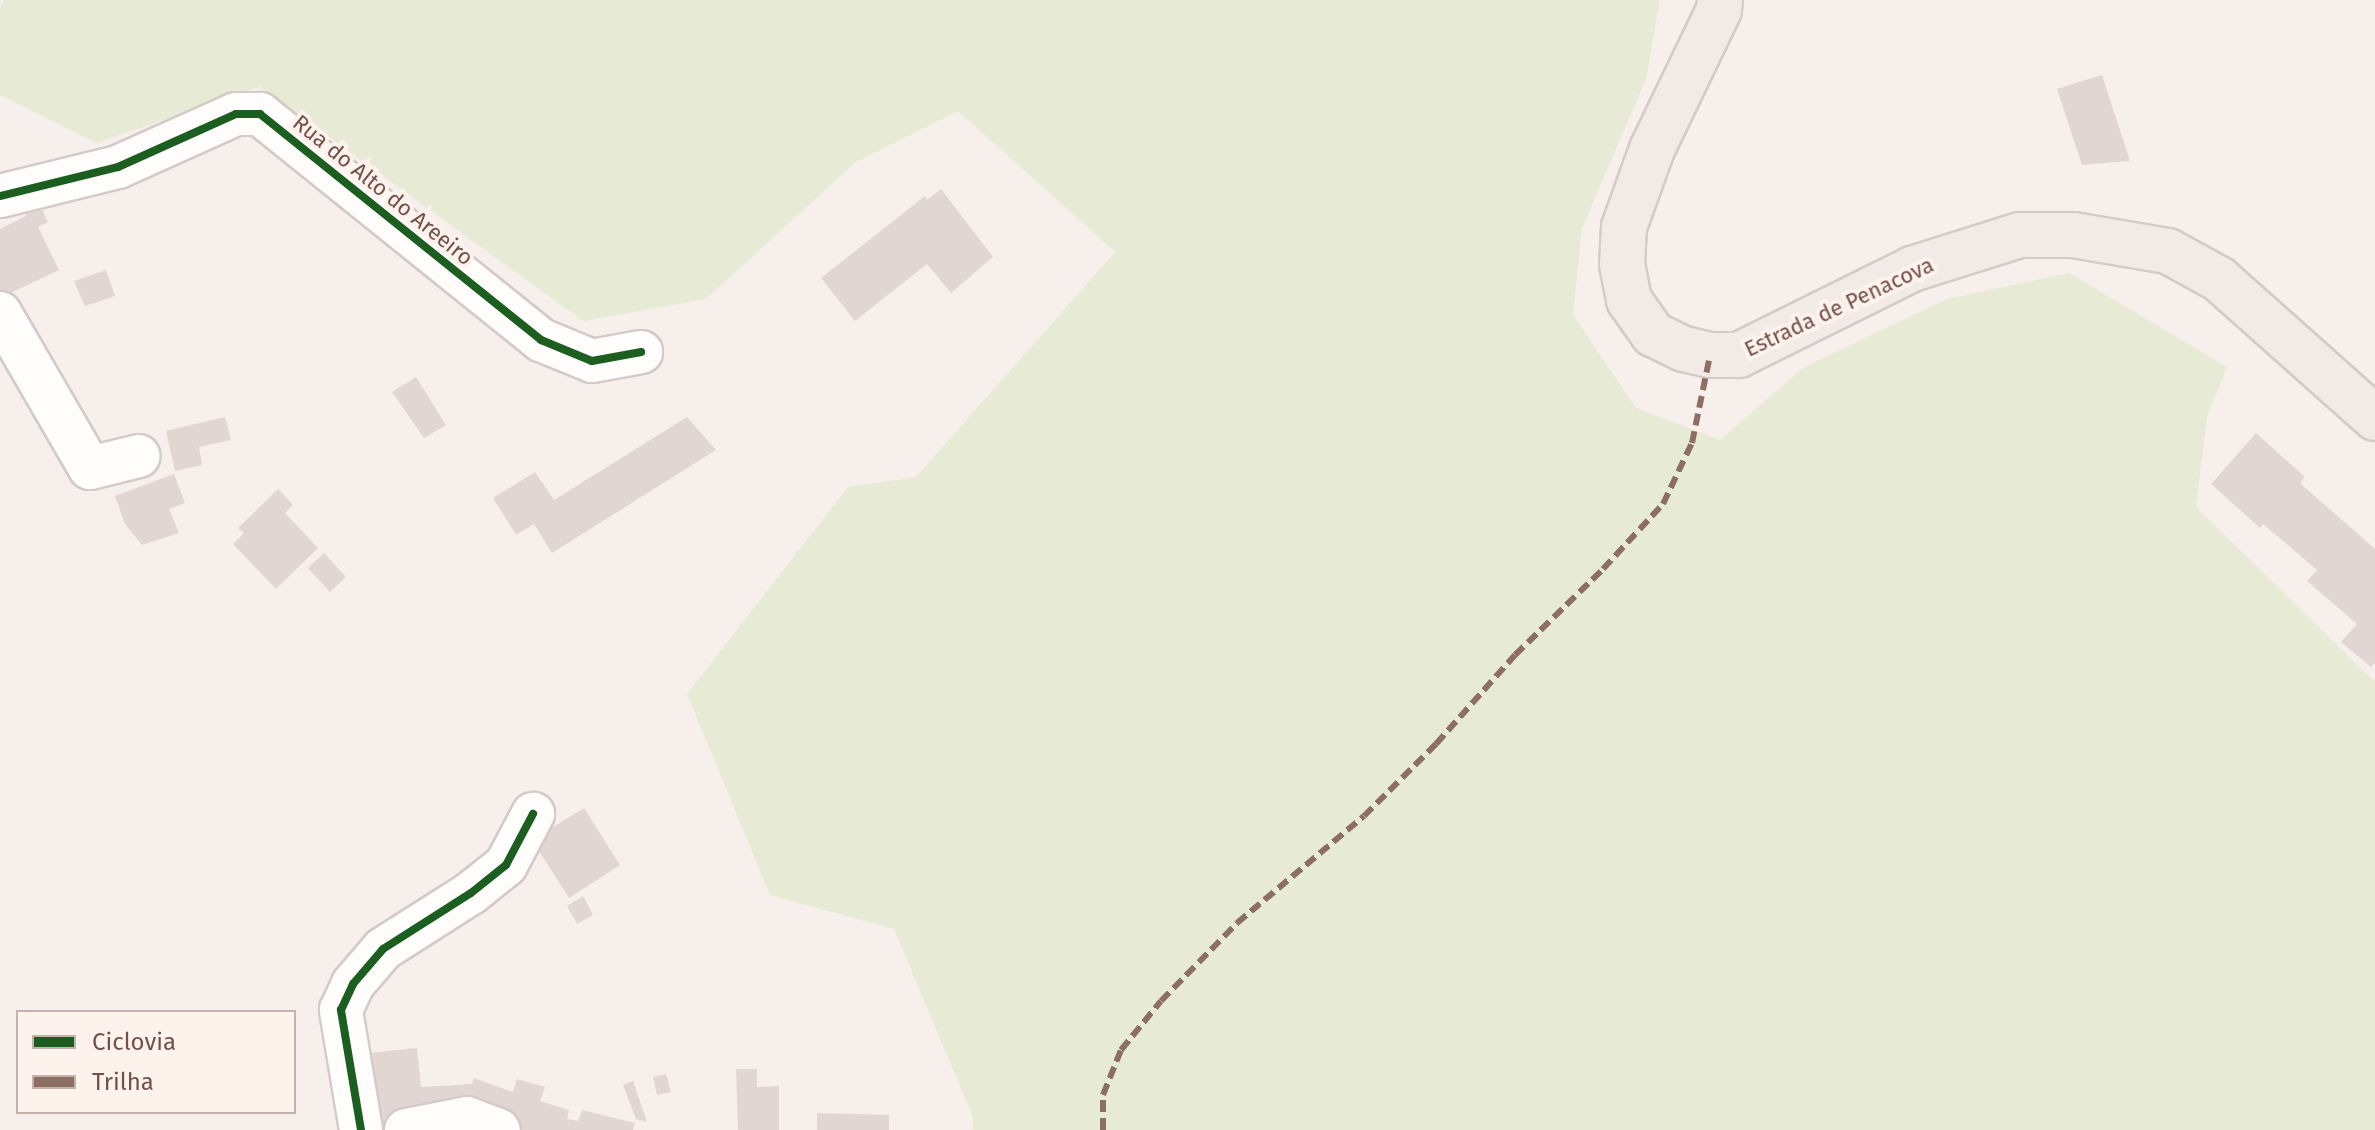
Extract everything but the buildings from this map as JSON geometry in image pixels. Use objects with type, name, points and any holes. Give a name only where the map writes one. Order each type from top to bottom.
[{"type":"main road","name":"Estrada de Penacova","points":[[1720,0],[1719,10],[1652,149],[1624,227],[1622,264],[1629,300],[1653,334],[1697,352],[1739,355],[1912,269],[2020,235],[2073,235],[2168,251],[2219,279],[2375,418]]},
{"type":"street","name":"Rua do Alto do Areeiro","points":[[0,196],[118,167],[236,114],[260,114],[541,340],[592,361],[641,352]]},
{"type":"street","points":[[0,313],[90,468],[139,456]]},
{"type":"street","points":[[361,1130],[341,1010],[353,984],[383,949],[471,893],[506,865],[533,814]]},
{"type":"street","points":[[406,1130],[467,1118],[499,1130]]},
{"type":"green space","points":[[4,0],[1660,0],[1646,79],[1582,228],[1573,315],[1636,408],[1720,440],[1804,367],[1947,299],[2069,273],[2227,367],[2207,417],[2196,507],[2375,682],[2375,1130],[973,1130],[972,1115],[894,929],[770,895],[687,694],[848,487],[916,477],[1115,252],[958,111],[856,162],[706,299],[583,321],[260,87],[96,143],[0,95],[0,9]]},
{"type":"marked path","points":[[1103,1130],[1103,1095],[1121,1050],[1161,1001],[1237,923],[1364,816],[1663,504],[1692,443],[1710,355]]},
{"type":"cycle path","points":[[0,196],[118,167],[236,114],[260,114],[541,340],[592,361],[641,352]]},
{"type":"cycle path","points":[[361,1130],[341,1010],[353,984],[383,949],[471,893],[506,865],[533,814]]}]
